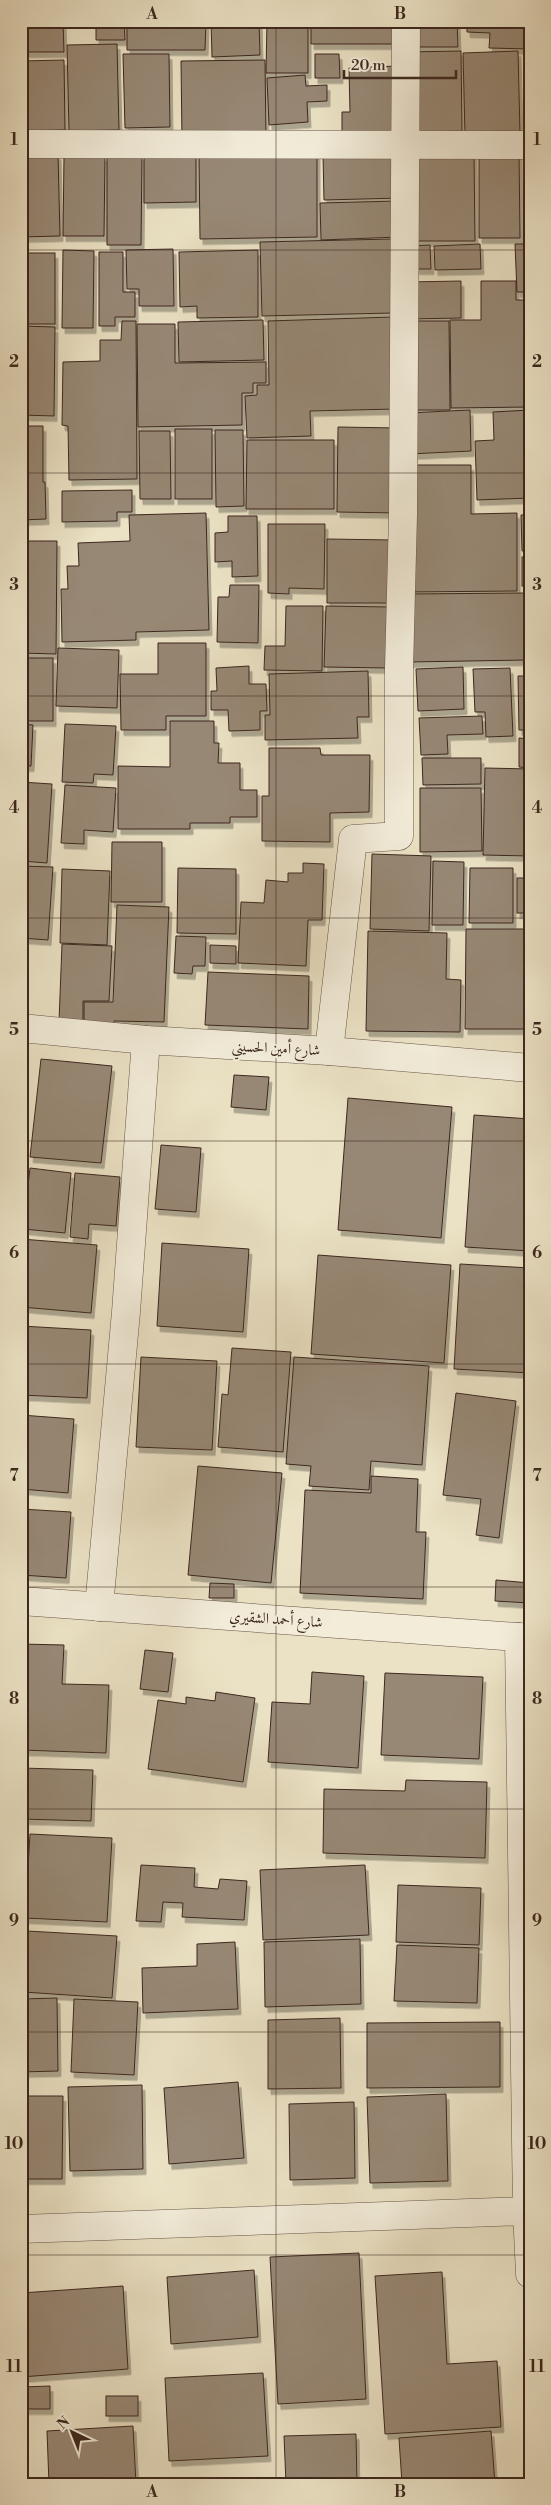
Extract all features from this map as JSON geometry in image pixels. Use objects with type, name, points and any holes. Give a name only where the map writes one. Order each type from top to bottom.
[{"type":"street","points":[[329,1051],[353,839],[399,836],[406,21]]},
{"type":"street","points":[[21,144],[405,143],[530,145]]},
{"type":"street","name":"شارع أمين الحسيني","points":[[21,1028],[146,1040],[329,1051],[530,1068]]},
{"type":"street","points":[[99,1607],[126,1312],[146,1040]]},
{"type":"street","name":"شارع أحمد الشقيري","points":[[21,1601],[524,1637]]},
{"type":"street","points":[[524,1637],[526,2211],[530,2274]]},
{"type":"street","points":[[21,2229],[526,2211]]},
{"type":"building","points":[[21,21],[63,21],[64,52],[21,52]]},
{"type":"building","points":[[96,21],[124,21],[125,40],[96,40]]},
{"type":"building","points":[[127,21],[206,21],[205,50],[127,50]]},
{"type":"building","points":[[211,21],[259,21],[260,55],[212,57]]},
{"type":"building","points":[[267,21],[308,21],[308,73],[266,73]]},
{"type":"building","points":[[311,21],[398,21],[397,44],[311,44]]},
{"type":"building","points":[[409,21],[457,21],[458,47],[409,47]]},
{"type":"building","points":[[467,21],[530,21],[530,49],[489,48],[490,33],[467,32]]},
{"type":"building","points":[[117,44],[119,130],[69,131],[67,45]]},
{"type":"building","points":[[461,51],[462,131],[409,132],[408,52]]},
{"type":"building","points":[[518,51],[520,134],[465,135],[463,53]]},
{"type":"building","points":[[123,54],[169,54],[170,127],[125,128]]},
{"type":"building","points":[[315,54],[339,54],[340,78],[315,78]]},
{"type":"building","points":[[528,59],[530,59],[530,130],[528,130]]},
{"type":"building","points":[[64,60],[65,130],[21,131],[21,61]]},
{"type":"building","points":[[265,60],[266,139],[182,140],[181,61]]},
{"type":"building","points":[[397,66],[398,139],[342,140],[342,112],[350,112],[349,68]]},
{"type":"building","points":[[305,75],[306,86],[327,85],[327,101],[307,102],[308,122],[269,125],[267,78]]},
{"type":"building","points":[[317,151],[317,237],[200,239],[199,153]]},
{"type":"building","points":[[479,151],[519,151],[520,238],[479,238]]},
{"type":"building","points":[[196,153],[196,202],[144,203],[144,154]]},
{"type":"building","points":[[400,153],[401,198],[324,200],[323,155]]},
{"type":"building","points":[[58,154],[60,236],[21,237],[21,155]]},
{"type":"building","points":[[474,154],[475,241],[408,241],[407,155]]},
{"type":"building","points":[[107,155],[142,155],[141,245],[107,245]]},
{"type":"building","points":[[64,156],[105,156],[104,236],[63,236]]},
{"type":"building","points":[[398,201],[399,237],[321,240],[320,203]]},
{"type":"building","points":[[392,239],[393,313],[262,316],[260,242]]},
{"type":"building","points":[[480,244],[481,269],[435,270],[434,246]]},
{"type":"building","points":[[515,244],[530,244],[530,292],[517,292]]},
{"type":"building","points":[[430,245],[431,269],[409,269],[409,246]]},
{"type":"building","points":[[173,249],[174,306],[139,306],[139,289],[127,289],[126,250]]},
{"type":"building","points":[[63,250],[94,251],[93,328],[62,328]]},
{"type":"building","points":[[258,250],[258,317],[197,318],[197,306],[180,307],[179,252]]},
{"type":"building","points":[[99,252],[123,252],[123,292],[135,292],[135,317],[115,317],[115,326],[99,326]]},
{"type":"building","points":[[21,253],[55,253],[55,324],[21,324]]},
{"type":"building","points":[[461,281],[461,318],[408,319],[407,282]]},
{"type":"building","points":[[481,281],[516,281],[516,300],[530,300],[530,407],[451,408],[450,320],[481,320]]},
{"type":"building","points":[[393,317],[396,409],[310,411],[311,436],[247,438],[245,396],[257,395],[257,385],[269,385],[268,321]]},
{"type":"building","points":[[263,320],[264,360],[179,362],[178,322]]},
{"type":"building","points":[[122,321],[136,321],[137,479],[69,480],[68,426],[62,425],[63,362],[100,361],[100,340],[121,340]]},
{"type":"building","points":[[406,321],[449,321],[450,410],[407,410]]},
{"type":"building","points":[[137,324],[175,324],[175,363],[266,362],[266,383],[253,383],[253,393],[242,393],[242,425],[138,427]]},
{"type":"building","points":[[21,326],[55,327],[54,416],[21,415]]},
{"type":"building","points":[[470,410],[471,451],[409,454],[407,413]]},
{"type":"building","points":[[530,410],[530,498],[477,500],[475,441],[494,440],[493,412]]},
{"type":"building","points":[[21,426],[43,426],[43,482],[45,482],[46,519],[21,520]]},
{"type":"building","points":[[338,427],[399,428],[398,513],[337,512]]},
{"type":"building","points":[[175,429],[212,429],[212,499],[175,499]]},
{"type":"building","points":[[215,430],[243,430],[244,506],[216,507]]},
{"type":"building","points":[[139,431],[170,431],[171,499],[140,499]]},
{"type":"building","points":[[247,440],[334,440],[334,509],[246,509]]},
{"type":"building","points":[[407,465],[471,465],[471,514],[517,513],[517,591],[407,592]]},
{"type":"building","points":[[132,490],[132,512],[117,512],[117,521],[62,522],[62,491]]},
{"type":"building","points":[[206,513],[209,630],[136,632],[136,640],[62,642],[61,589],[68,589],[67,566],[79,566],[78,543],[130,541],[129,515]]},
{"type":"building","points":[[521,515],[530,515],[530,551],[522,551]]},
{"type":"building","points":[[228,516],[257,516],[258,576],[232,577],[232,561],[215,562],[215,533],[228,532]]},
{"type":"building","points":[[268,524],[325,524],[324,589],[289,588],[289,594],[268,593]]},
{"type":"building","points":[[327,539],[394,540],[394,603],[327,603]]},
{"type":"building","points":[[21,541],[57,541],[56,654],[21,653]]},
{"type":"building","points":[[522,557],[530,557],[530,586],[522,586]]},
{"type":"building","points":[[230,585],[259,585],[258,643],[217,642],[218,597],[229,597]]},
{"type":"building","points":[[527,593],[527,660],[409,662],[408,594]]},
{"type":"building","points":[[286,606],[323,606],[322,671],[264,670],[265,646],[285,646]]},
{"type":"building","points":[[326,606],[390,607],[389,668],[324,667]]},
{"type":"building","points":[[158,643],[206,643],[206,716],[166,716],[166,730],[121,730],[120,674],[158,674]]},
{"type":"building","points":[[58,648],[119,650],[117,708],[56,706]]},
{"type":"building","points":[[21,658],[53,658],[53,721],[21,721]]},
{"type":"building","points":[[249,666],[249,684],[266,684],[267,711],[260,711],[260,730],[229,731],[228,710],[211,710],[211,691],[217,691],[216,668]]},
{"type":"building","points":[[463,667],[464,709],[418,711],[416,669]]},
{"type":"building","points":[[510,668],[513,736],[486,737],[485,712],[475,712],[473,669]]},
{"type":"building","points":[[368,671],[369,717],[357,717],[358,738],[265,740],[265,715],[270,715],[269,674]]},
{"type":"building","points":[[518,676],[530,676],[530,730],[519,730]]},
{"type":"building","points":[[482,716],[483,734],[447,735],[448,754],[421,755],[419,718]]},
{"type":"building","points":[[170,721],[214,721],[214,743],[219,743],[218,763],[240,763],[240,790],[257,790],[257,817],[230,817],[230,823],[190,823],[190,829],[118,829],[118,766],[170,767]]},
{"type":"building","points":[[21,724],[33,725],[31,766],[21,766]]},
{"type":"building","points":[[65,724],[116,726],[113,775],[94,774],[93,783],[62,782]]},
{"type":"building","points":[[519,738],[530,739],[530,768],[519,767]]},
{"type":"building","points":[[269,748],[320,748],[321,755],[370,755],[369,812],[330,813],[330,842],[262,841],[262,796],[269,796]]},
{"type":"building","points":[[422,758],[481,758],[481,784],[423,785]]},
{"type":"building","points":[[485,768],[530,769],[530,856],[483,855]]},
{"type":"building","points":[[21,782],[52,784],[47,863],[21,861]]},
{"type":"building","points":[[65,785],[116,788],[113,832],[84,830],[84,844],[61,843]]},
{"type":"building","points":[[420,788],[481,788],[482,851],[420,852]]},
{"type":"building","points":[[112,842],[162,842],[162,902],[111,902]]},
{"type":"building","points":[[372,854],[431,856],[429,931],[370,929]]},
{"type":"building","points":[[433,861],[464,862],[463,925],[432,925]]},
{"type":"building","points":[[303,863],[324,864],[322,920],[308,920],[306,966],[238,963],[241,902],[264,903],[266,880],[288,882],[288,873],[303,873]]},
{"type":"building","points":[[21,866],[53,867],[48,940],[21,938]]},
{"type":"building","points":[[178,868],[236,869],[236,934],[177,933]]},
{"type":"building","points":[[470,868],[513,868],[513,923],[469,923]]},
{"type":"building","points":[[62,869],[110,871],[107,945],[60,943]]},
{"type":"building","points":[[517,878],[530,878],[530,913],[517,913]]},
{"type":"building","points":[[117,905],[169,907],[164,1022],[114,1021],[114,1028],[84,1027],[84,1002],[113,1002]]},
{"type":"building","points":[[466,929],[530,929],[530,1029],[465,1029]]},
{"type":"building","points":[[368,931],[447,933],[446,979],[461,980],[460,1032],[366,1031]]},
{"type":"building","points":[[176,936],[206,937],[205,966],[193,966],[192,974],[174,973]]},
{"type":"building","points":[[62,944],[112,946],[109,1001],[83,1001],[83,1022],[59,1022]]},
{"type":"building","points":[[210,945],[236,946],[236,964],[210,963]]},
{"type":"building","points":[[208,972],[309,976],[308,1029],[205,1025]]},
{"type":"building","points":[[41,1059],[112,1066],[101,1163],[30,1157]]},
{"type":"building","points":[[234,1075],[269,1077],[266,1110],[231,1107]]},
{"type":"building","points":[[348,1098],[452,1107],[441,1238],[338,1230]]},
{"type":"building","points":[[474,1115],[530,1119],[530,1251],[465,1247]]},
{"type":"building","points":[[161,1145],[201,1148],[196,1212],[155,1209]]},
{"type":"building","points":[[30,1168],[71,1173],[65,1233],[23,1229]]},
{"type":"building","points":[[75,1173],[120,1177],[116,1226],[89,1224],[88,1239],[70,1237]]},
{"type":"building","points":[[21,1239],[97,1245],[91,1313],[21,1307]]},
{"type":"building","points":[[162,1243],[249,1249],[243,1332],[157,1326]]},
{"type":"building","points":[[318,1255],[451,1265],[444,1363],[311,1354]]},
{"type":"building","points":[[460,1264],[530,1268],[530,1373],[454,1369]]},
{"type":"building","points":[[21,1326],[91,1330],[87,1398],[21,1395]]},
{"type":"building","points":[[232,1348],[291,1352],[283,1452],[218,1447],[222,1394],[228,1395]]},
{"type":"building","points":[[141,1357],[217,1361],[212,1450],[136,1447]]},
{"type":"building","points":[[294,1357],[429,1366],[422,1465],[371,1461],[369,1490],[309,1486],[311,1466],[286,1464]]},
{"type":"building","points":[[456,1393],[516,1401],[499,1538],[476,1535],[481,1499],[443,1495]]},
{"type":"building","points":[[21,1415],[74,1419],[68,1493],[21,1489]]},
{"type":"building","points":[[198,1466],[282,1473],[271,1583],[188,1575]]},
{"type":"building","points":[[371,1476],[418,1479],[416,1532],[426,1532],[423,1599],[300,1593],[305,1490],[371,1493]]},
{"type":"building","points":[[21,1509],[71,1512],[66,1578],[21,1575]]},
{"type":"building","points":[[496,1580],[530,1583],[530,1603],[495,1601]]},
{"type":"building","points":[[210,1583],[234,1584],[234,1598],[209,1598]]},
{"type":"building","points":[[21,1644],[64,1645],[62,1684],[109,1685],[106,1753],[21,1750]]},
{"type":"building","points":[[145,1650],[173,1653],[168,1692],[140,1689]]},
{"type":"building","points":[[312,1672],[364,1676],[358,1768],[268,1762],[272,1702],[310,1704]]},
{"type":"building","points":[[385,1673],[483,1677],[479,1759],[381,1755]]},
{"type":"building","points":[[216,1692],[255,1698],[243,1782],[148,1769],[158,1700],[186,1704],[186,1697],[215,1701]]},
{"type":"building","points":[[21,1768],[93,1770],[91,1821],[21,1819]]},
{"type":"building","points":[[406,1780],[487,1782],[485,1858],[323,1853],[324,1789],[405,1791]]},
{"type":"building","points":[[30,1834],[112,1838],[107,1922],[25,1918]]},
{"type":"building","points":[[141,1865],[195,1868],[194,1887],[218,1889],[220,1879],[247,1881],[244,1920],[182,1917],[183,1903],[163,1902],[161,1922],[136,1921]]},
{"type":"building","points":[[365,1865],[369,1935],[263,1940],[260,1870]]},
{"type":"building","points":[[398,1885],[481,1888],[479,1945],[396,1942]]},
{"type":"building","points":[[27,1931],[117,1936],[112,1998],[23,1992]]},
{"type":"building","points":[[360,1939],[361,2004],[265,2007],[264,1942]]},
{"type":"building","points":[[235,1942],[238,2009],[143,2013],[142,1968],[197,1966],[197,1944]]},
{"type":"building","points":[[397,1945],[479,1948],[477,2003],[394,2001]]},
{"type":"building","points":[[57,1998],[58,2071],[21,2072],[21,1999]]},
{"type":"building","points":[[74,1999],[138,2002],[134,2075],[71,2072]]},
{"type":"building","points":[[340,2018],[341,2088],[268,2089],[268,2020]]},
{"type":"building","points":[[500,2022],[500,2087],[367,2088],[367,2023]]},
{"type":"building","points":[[238,2082],[244,2158],[169,2164],[164,2088]]},
{"type":"building","points":[[142,2085],[143,2169],[70,2171],[68,2087]]},
{"type":"building","points":[[446,2094],[448,2181],[370,2183],[367,2097]]},
{"type":"building","points":[[21,2096],[63,2096],[62,2179],[21,2179]]},
{"type":"building","points":[[354,2102],[355,2178],[290,2180],[289,2104]]},
{"type":"building","points":[[359,2253],[366,2399],[278,2404],[270,2257]]},
{"type":"building","points":[[254,2270],[258,2337],[171,2344],[167,2277]]},
{"type":"building","points":[[442,2272],[447,2364],[497,2361],[501,2427],[385,2434],[375,2276]]},
{"type":"building","points":[[123,2286],[128,2369],[21,2377],[21,2293]]},
{"type":"building","points":[[263,2373],[268,2456],[169,2461],[165,2378]]},
{"type":"building","points":[[50,2386],[50,2409],[21,2409],[21,2387]]},
{"type":"building","points":[[106,2396],[138,2396],[138,2416],[106,2416]]},
{"type":"building","points":[[133,2426],[136,2484],[49,2484],[47,2431]]},
{"type":"building","points":[[491,2431],[495,2484],[402,2484],[399,2438]]},
{"type":"building","points":[[356,2434],[357,2484],[286,2484],[284,2436]]}]
